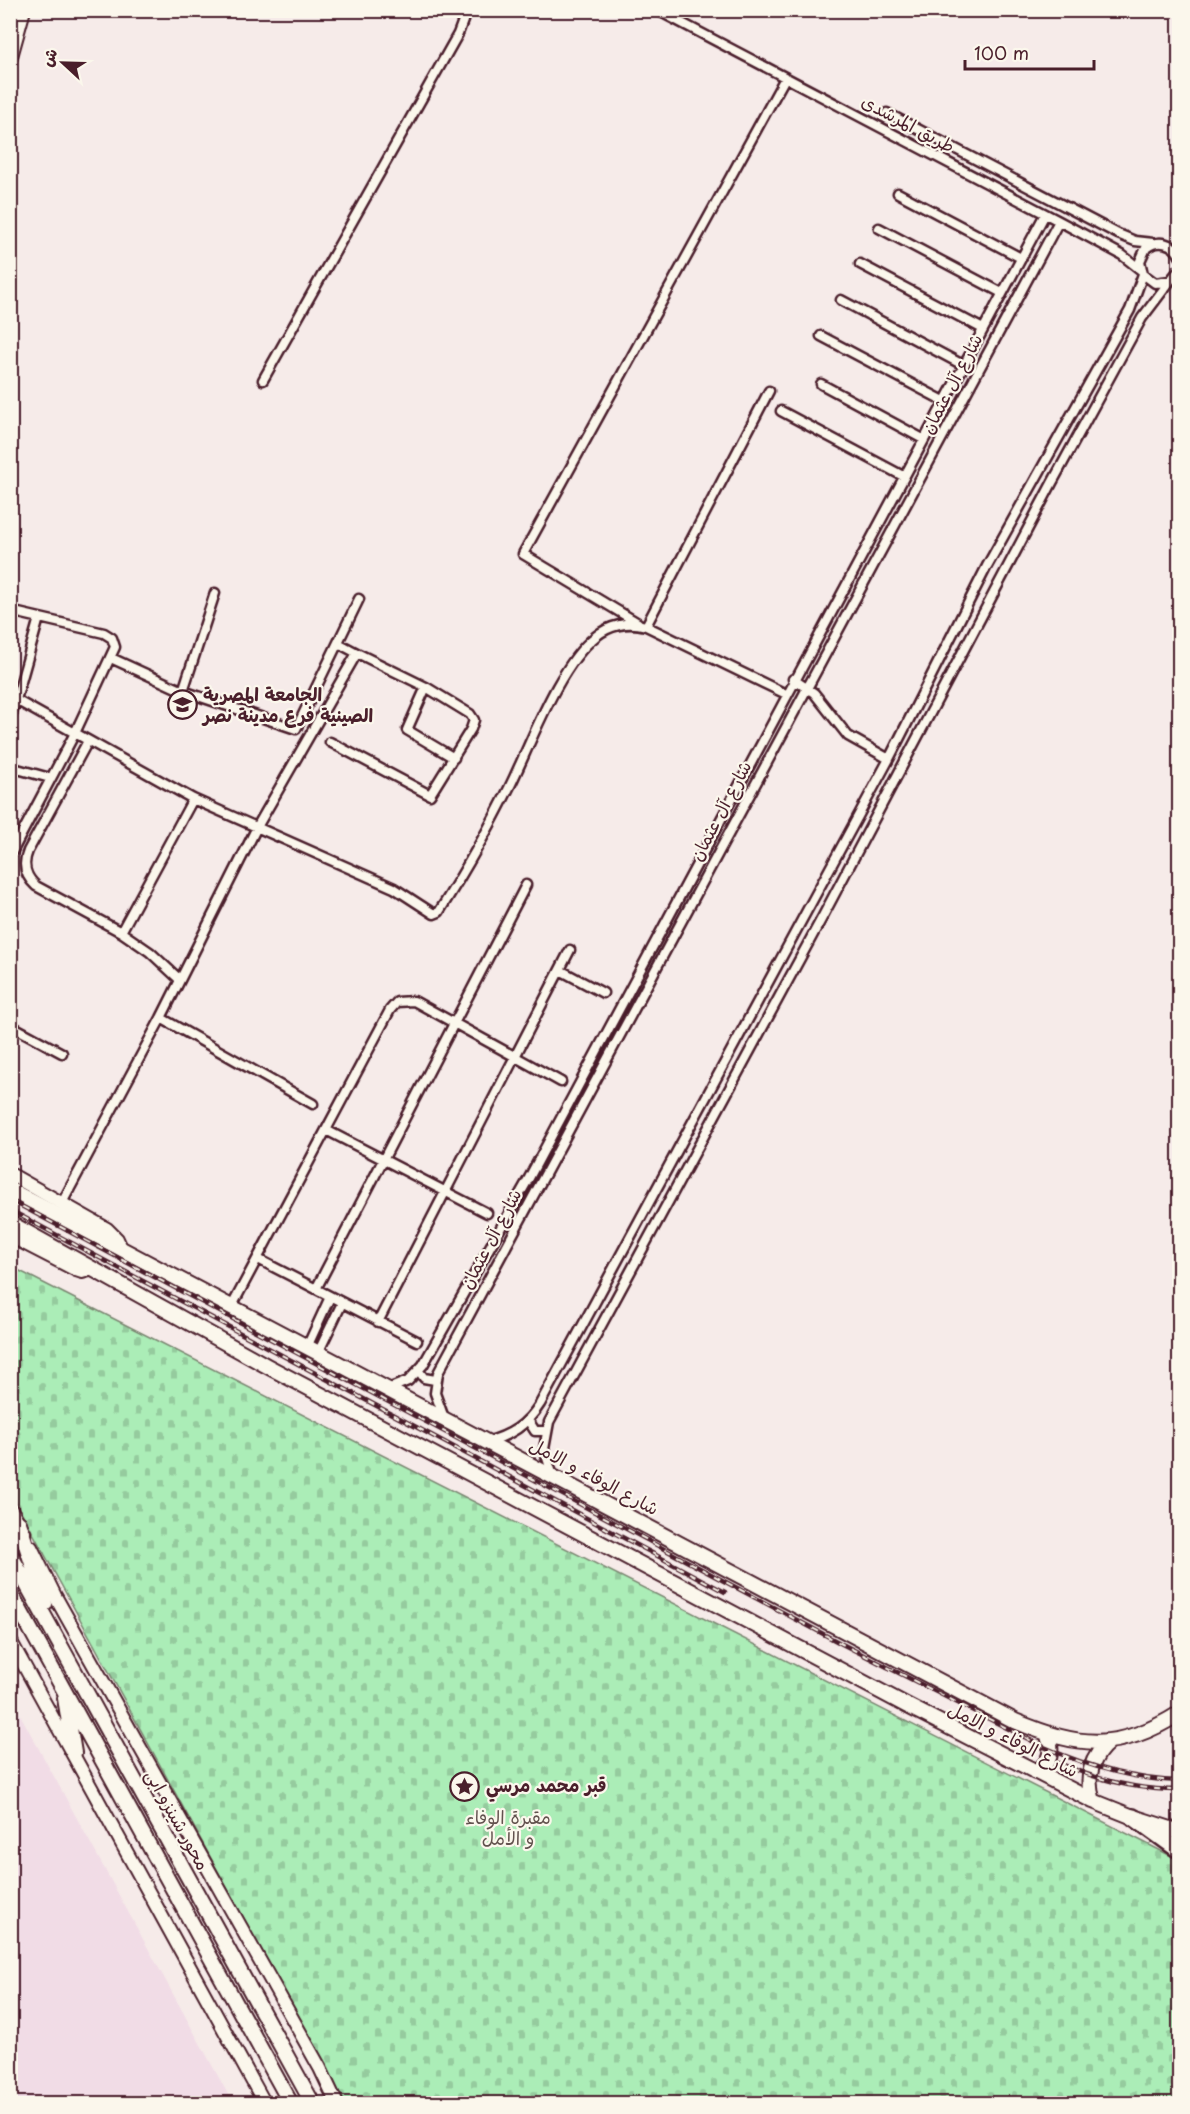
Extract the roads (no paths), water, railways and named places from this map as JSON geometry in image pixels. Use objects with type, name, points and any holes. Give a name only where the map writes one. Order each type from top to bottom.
[{"type":"highway","points":[[1133,1817],[1179,1851]]},
{"type":"main road","points":[[10,1190],[122,1250]]},
{"type":"main road","points":[[10,1222],[93,1269]]},
{"type":"main road","name":"شارع الوفاء و الامل","points":[[122,1250],[232,1306],[999,1713],[1047,1733],[1088,1744],[1110,1741],[1148,1730],[1179,1713]]},
{"type":"main road","name":"شارع الوفاء و الامل","points":[[93,1269],[298,1383],[1035,1772],[1093,1801],[1179,1832]]},
{"type":"main road","points":[[19,1523],[55,1634]]},
{"type":"main road","name":"محور شينزو ابى","points":[[10,1554],[313,2103]]},
{"type":"main road","name":"محور شينزو ابى","points":[[10,1592],[291,2103]]},
{"type":"main road","points":[[63,1687],[74,1753]]},
{"type":"main road","points":[[1035,1772],[1046,1763],[1050,1755],[1047,1733]]},
{"type":"main road","points":[[1093,1801],[1089,1788],[1091,1768],[1096,1756],[1110,1741]]},
{"type":"street","points":[[11,29],[17,10]]},
{"type":"street","points":[[10,60],[24,10]]},
{"type":"street","points":[[263,380],[458,34],[467,10]]},
{"type":"street","name":"طريق المرشدى","points":[[657,10],[1122,255],[1142,272]]},
{"type":"street","points":[[785,78],[523,554],[644,626],[786,694]]},
{"type":"street","name":"طريق المرشدى","points":[[887,113],[1118,234],[1135,241],[1170,245],[1179,256]]},
{"type":"street","points":[[898,193],[1021,258]]},
{"type":"street","name":"شارع آل عثمان","points":[[386,1389],[408,1381],[419,1371],[529,1178],[794,679],[1045,214]]},
{"type":"street","name":"شارع آل عثمان","points":[[435,1380],[1059,221]]},
{"type":"street","points":[[879,228],[1002,294]]},
{"type":"street","points":[[1030,240],[1039,239],[1044,249]]},
{"type":"street","points":[[486,1442],[514,1432],[528,1420],[540,1404],[889,759],[987,566],[1130,310],[1142,272],[1141,256],[1146,248],[1154,243]]},
{"type":"street","points":[[860,264],[983,329]]},
{"type":"street","points":[[553,1476],[545,1458],[546,1431],[1142,318],[1179,269]]},
{"type":"street","points":[[1142,272],[1155,283],[1170,281]]},
{"type":"street","points":[[841,300],[963,365]]},
{"type":"street","points":[[821,336],[944,401]]},
{"type":"street","points":[[821,384],[923,439]]},
{"type":"street","points":[[644,626],[769,392]]},
{"type":"street","points":[[780,411],[903,476]]},
{"type":"street","points":[[183,691],[215,594]]},
{"type":"street","points":[[111,658],[183,691],[296,729],[359,599]]},
{"type":"street","points":[[10,611],[108,635],[115,647],[75,733],[10,856]]},
{"type":"street","points":[[10,721],[39,618]]},
{"type":"street","points":[[16,700],[193,800],[394,888],[429,914],[437,914],[496,814],[556,689],[584,648],[603,630],[615,625],[644,626]]},
{"type":"street","points":[[330,742],[426,795],[434,792],[474,720],[470,714],[426,687],[338,643]]},
{"type":"street","points":[[62,1203],[161,1018],[179,978],[257,827],[357,653]]},
{"type":"street","points":[[794,679],[807,687],[848,736],[889,759]]},
{"type":"street","points":[[426,687],[407,730],[454,758]]},
{"type":"street","points":[[88,741],[28,851],[24,866],[26,874],[36,886],[121,933],[150,952],[179,978]]},
{"type":"street","points":[[10,767],[50,778]]},
{"type":"street","points":[[121,933],[193,800]]},
{"type":"street","points":[[316,1289],[526,885]]},
{"type":"street","points":[[809,908],[823,916]]},
{"type":"street","points":[[378,1322],[516,1059],[570,950]]},
{"type":"street","points":[[560,970],[603,993]]},
{"type":"street","points":[[232,1306],[393,1005],[403,1000],[414,1001],[561,1082]]},
{"type":"street","points":[[161,1018],[313,1104]]},
{"type":"street","points":[[10,1025],[62,1053]]},
{"type":"street","points":[[326,1130],[487,1213]]},
{"type":"street","name":"شارع الوفاء و الامل","points":[[10,1174],[112,1234],[122,1250]]},
{"type":"street","name":"شارع الوفاء و الامل","points":[[10,1236],[76,1270],[82,1272],[93,1269]]},
{"type":"street","points":[[258,1259],[417,1341]]},
{"type":"street","points":[[313,1350],[320,1318],[330,1297]]},
{"type":"street","points":[[313,1350],[332,1323],[342,1303]]},
{"type":"street","points":[[320,1318],[332,1323]]},
{"type":"street","points":[[419,1371],[424,1378],[435,1380],[436,1400],[446,1421]]},
{"type":"street","points":[[528,1420],[535,1431],[546,1431]]},
{"type":"street","points":[[10,1508],[56,1596],[320,2068],[337,2103]]},
{"type":"street","points":[[10,1640],[265,2103]]},
{"type":"railway","points":[[10,1200],[842,1644],[1044,1747],[1110,1771],[1145,1778],[1180,1781]]},
{"type":"railway","points":[[10,1210],[725,1592]]},
{"type":"railway","points":[[1059,1763],[1118,1783],[1180,1790]]},
{"type":"place","name":"الجامعة المصرية الصينية فرع مدينة نصر","points":[[182,705]]},
{"type":"place","name":"قبر محمد مرسي","points":[[465,1786]]},
{"type":"park label","name":"مقبرة الوفاء و الأمل","points":[[508,1828]]}]
